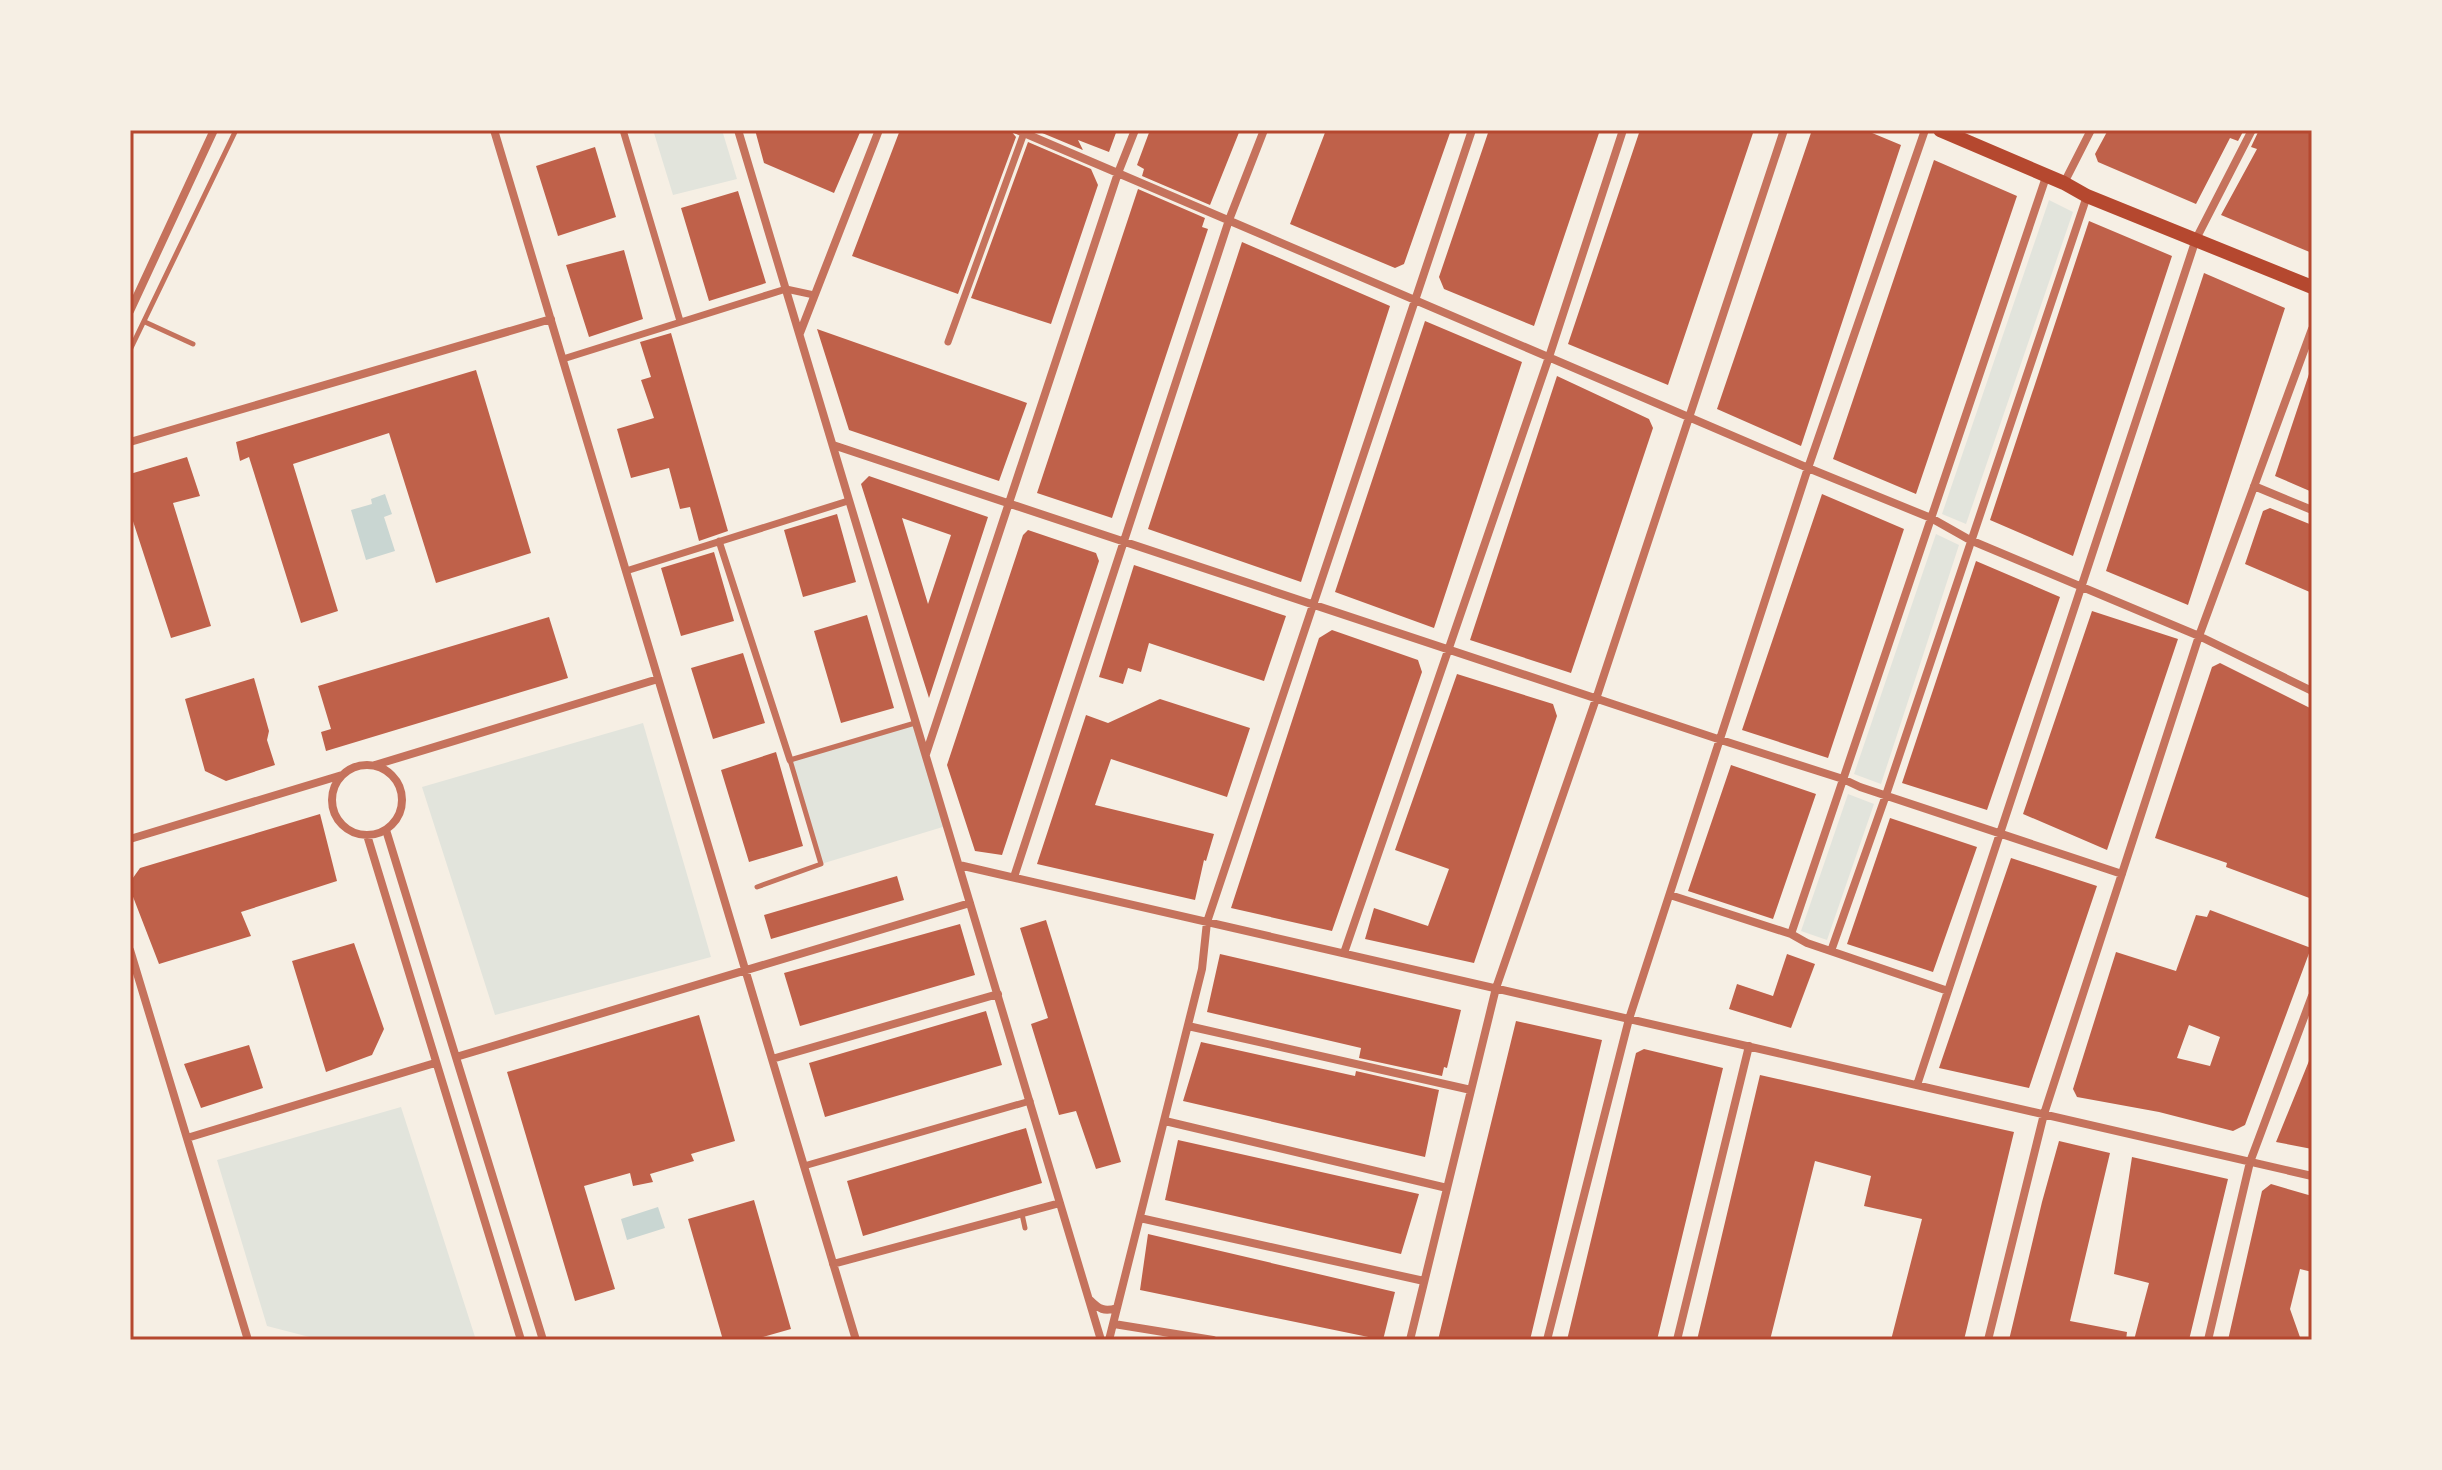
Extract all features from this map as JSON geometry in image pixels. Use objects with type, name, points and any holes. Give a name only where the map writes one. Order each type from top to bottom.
[{"type":"main road","points":[[1940,130],[2064,183],[2087,196],[2312,287]]},
{"type":"street","points":[[130,311],[214,130]]},
{"type":"street","points":[[494,130],[856,1340]]},
{"type":"street","points":[[623,130],[680,321]]},
{"type":"street","points":[[738,130],[1101,1340]]},
{"type":"street","points":[[800,334],[879,130]]},
{"type":"street","points":[[926,755],[1118,173],[1135,130]]},
{"type":"street","points":[[1014,877],[1229,220],[1264,130]]},
{"type":"street","points":[[1109,1340],[1202,969],[1207,922],[1472,130]]},
{"type":"street","points":[[1344,953],[1549,357],[1623,130]]},
{"type":"street","points":[[1410,1340],[1496,988],[1596,699],[1784,130]]},
{"type":"street","points":[[1547,1340],[1629,1019],[1808,468],[1925,130]]},
{"type":"street","points":[[2064,183],[2091,130]]},
{"type":"street","points":[[1917,1085],[2196,239],[2252,130]]},
{"type":"street","points":[[948,342],[1023,131],[1931,518],[1970,540],[2199,636],[2312,691]]},
{"type":"street","points":[[1791,934],[2046,177]]},
{"type":"street","points":[[1831,951],[2087,196]]},
{"type":"street","points":[[563,359],[786,289],[814,295]]},
{"type":"street","points":[[130,442],[551,319]]},
{"type":"street","points":[[1988,1340],[2044,1114],[2199,636],[2312,329]]},
{"type":"street","points":[[833,445],[2122,874]]},
{"type":"street","points":[[2254,486],[2312,510]]},
{"type":"street","points":[[626,571],[848,501]]},
{"type":"street","points":[[719,541],[790,760]]},
{"type":"street","points":[[130,839],[342,775],[358,766],[375,765],[658,679]]},
{"type":"street","points":[[342,775],[333,792],[338,819],[349,830],[367,835],[386,830],[399,816],[403,796],[392,774],[375,765]]},
{"type":"street","points":[[386,830],[543,1340]]},
{"type":"street","points":[[367,835],[521,1340]]},
{"type":"street","points":[[959,865],[2312,1176]]},
{"type":"street","points":[[1670,895],[1791,934],[1807,943],[1948,991]]},
{"type":"street","points":[[456,1057],[970,903]]},
{"type":"street","points":[[130,950],[248,1340]]},
{"type":"street","points":[[772,1059],[998,994]]},
{"type":"street","points":[[2208,1340],[2250,1162],[2312,996]]},
{"type":"street","points":[[1188,1026],[1471,1090]]},
{"type":"street","points":[[1677,1340],[1749,1046]]},
{"type":"street","points":[[187,1138],[435,1063]]},
{"type":"street","points":[[804,1166],[1030,1101]]},
{"type":"street","points":[[1165,1121],[1447,1188]]},
{"type":"street","points":[[833,1264],[1060,1203]]},
{"type":"street","points":[[1140,1218],[1424,1281]]},
{"type":"street","points":[[1089,1299],[1100,1309],[1109,1311],[1117,1308]]},
{"type":"street","points":[[1114,1324],[1213,1340]]},
{"type":"lane","points":[[130,350],[236,130]]},
{"type":"lane","points":[[145,322],[193,344]]},
{"type":"lane","points":[[757,887],[821,864],[790,760],[915,723]]},
{"type":"lane","points":[[1022,1214],[1025,1228]]},
{"type":"shaded area","points":[[665,130],[722,130],[737,179],[673,195],[654,133]]},
{"type":"shaded area","points":[[2049,200],[2073,212],[1966,524],[1942,514]]},
{"type":"shaded area","points":[[385,494],[392,514],[384,517],[395,551],[366,560],[351,510],[372,504],[371,499]]},
{"type":"shaded area","points":[[1936,534],[1959,545],[1881,784],[1854,774]]},
{"type":"shaded area","points":[[643,723],[711,957],[495,1015],[422,787]]},
{"type":"shaded area","points":[[915,723],[946,826],[821,864],[790,760]]},
{"type":"shaded area","points":[[1848,794],[1874,804],[1827,940],[1801,931]]},
{"type":"shaded area","points":[[401,1107],[476,1340],[321,1340],[267,1326],[217,1160]]},
{"type":"shaded area","points":[[658,1207],[665,1228],[627,1240],[621,1219]]},
{"type":"building","points":[[755,130],[861,130],[834,193],[764,163]]},
{"type":"building","points":[[900,130],[1010,130],[1016,137],[958,294],[852,256]]},
{"type":"building","points":[[1035,130],[1117,130],[1109,152],[1078,140],[1083,150]]},
{"type":"building","points":[[1150,130],[1240,130],[1210,205],[1142,176],[1144,169],[1137,165]]},
{"type":"building","points":[[1326,130],[1451,130],[1404,264],[1395,268],[1290,224]]},
{"type":"building","points":[[1489,130],[1600,130],[1534,326],[1444,289],[1439,277]]},
{"type":"building","points":[[1640,130],[1754,130],[1668,385],[1568,344]]},
{"type":"building","points":[[1812,130],[1865,130],[1901,145],[1801,446],[1717,409]]},
{"type":"building","points":[[2108,130],[2244,130],[2238,141],[2230,138],[2196,204],[2098,162],[2095,154]]},
{"type":"building","points":[[2259,130],[2312,130],[2312,253],[2221,215],[2257,149],[2251,147]]},
{"type":"building","points":[[1028,142],[1091,169],[1098,185],[1051,324],[971,298]]},
{"type":"building","points":[[595,147],[616,217],[558,236],[536,166]]},
{"type":"building","points":[[1934,160],[2017,196],[1916,494],[1833,459]]},
{"type":"building","points":[[1138,189],[1205,218],[1202,227],[1208,229],[1112,518],[1037,493]]},
{"type":"building","points":[[738,191],[766,283],[709,301],[681,208]]},
{"type":"building","points":[[2089,221],[2172,256],[2073,556],[1990,520]]},
{"type":"building","points":[[1242,242],[1390,306],[1301,582],[1148,529]]},
{"type":"building","points":[[624,250],[643,319],[589,337],[566,265]]},
{"type":"building","points":[[2204,273],[2285,308],[2188,605],[2106,571]]},
{"type":"building","points":[[1425,321],[1522,362],[1434,628],[1335,592]]},
{"type":"building","points":[[817,329],[1027,403],[999,481],[849,430]]},
{"type":"building","points":[[671,333],[728,531],[699,541],[690,507],[680,509],[669,468],[631,478],[617,429],[654,418],[641,380],[651,377],[640,342]]},
{"type":"building","points":[[476,370],[531,553],[436,583],[389,433],[293,464],[338,611],[301,623],[249,457],[240,461],[236,442]]},
{"type":"building","points":[[2309,374],[2312,374],[2312,492],[2275,476]]},
{"type":"building","points":[[1557,376],[1649,419],[1653,428],[1571,673],[1470,640]]},
{"type":"building","points":[[187,457],[200,496],[173,503],[211,626],[171,638],[130,512],[130,474]]},
{"type":"building","points":[[869,476],[988,517],[929,698],[861,484]],"holes":[[[902,518],[951,535],[928,604]]]},
{"type":"building","points":[[1822,494],[1904,529],[1828,758],[1742,730]]},
{"type":"building","points":[[2270,508],[2312,525],[2312,593],[2245,564],[2263,511]]},
{"type":"building","points":[[837,514],[856,582],[803,597],[784,530]]},
{"type":"building","points":[[1028,530],[1096,553],[1099,561],[1002,855],[975,851],[947,765],[1023,535]]},
{"type":"building","points":[[714,552],[734,621],[681,636],[661,568]]},
{"type":"building","points":[[1976,561],[2060,597],[1987,810],[1902,783]]},
{"type":"building","points":[[1134,565],[1286,616],[1264,681],[1149,643],[1141,672],[1128,668],[1123,684],[1099,677]]},
{"type":"building","points":[[2092,611],[2178,639],[2107,850],[2023,814]]},
{"type":"building","points":[[867,615],[894,708],[841,723],[814,631]]},
{"type":"building","points":[[549,617],[568,678],[326,751],[321,732],[331,729],[318,686]]},
{"type":"building","points":[[1332,630],[1418,660],[1422,672],[1332,931],[1231,908],[1319,638]]},
{"type":"building","points":[[743,653],[765,723],[713,739],[691,668]]},
{"type":"building","points":[[2220,663],[2312,709],[2312,899],[2226,867],[2227,863],[2155,838],[2212,667]]},
{"type":"building","points":[[1457,674],[1553,704],[1557,716],[1474,963],[1365,939],[1374,908],[1428,926],[1449,869],[1395,850]]},
{"type":"building","points":[[254,678],[275,765],[226,781],[205,771],[185,699]]},
{"type":"building","points":[[1160,699],[1250,728],[1227,797],[1111,759],[1095,805],[1214,834],[1204,860],[1195,900],[1037,864],[1086,715],[1108,723]]},
{"type":"building","points":[[776,752],[803,846],[749,862],[721,770]]},
{"type":"building","points":[[1731,765],[1816,794],[1773,919],[1688,891]]},
{"type":"building","points":[[320,814],[337,881],[241,912],[251,936],[159,964],[130,889],[130,882],[140,868]]},
{"type":"building","points":[[1890,818],[1977,847],[1933,972],[1847,944]]},
{"type":"building","points":[[2011,858],[2097,886],[2029,1088],[1939,1068]]},
{"type":"building","points":[[897,876],[904,900],[771,939],[764,915]]},
{"type":"building","points":[[2210,910],[2311,948],[2245,1125],[2233,1131],[2159,1112],[2077,1097],[2073,1089],[2116,952],[2176,971],[2196,915],[2207,917]],"holes":[[[2189,1025],[2220,1037],[2210,1066],[2177,1058]]]},
{"type":"building","points":[[1046,920],[1121,1162],[1096,1169],[1076,1111],[1059,1115],[1031,1024],[1048,1018],[1020,928]]},
{"type":"building","points":[[960,924],[975,975],[800,1026],[784,973]]},
{"type":"building","points":[[354,943],[384,1029],[372,1055],[326,1072],[292,961]]},
{"type":"building","points":[[1220,954],[1461,1010],[1447,1068],[1444,1067],[1442,1076],[1359,1058],[1361,1048],[1207,1012]]},
{"type":"building","points":[[1787,954],[1815,964],[1791,1028],[1729,1009],[1737,984],[1773,996]]},
{"type":"building","points":[[986,1011],[1002,1065],[825,1117],[809,1063]]},
{"type":"building","points":[[699,1015],[735,1141],[691,1154],[694,1161],[650,1174],[653,1182],[633,1186],[630,1173],[584,1186],[615,1289],[575,1301],[507,1072]]},
{"type":"building","points":[[1516,1021],[1602,1040],[1530,1340],[1438,1340]]},
{"type":"building","points":[[1201,1042],[1355,1076],[1356,1071],[1439,1090],[1425,1157],[1183,1101]]},
{"type":"building","points":[[249,1045],[263,1088],[201,1108],[184,1064]]},
{"type":"building","points":[[1644,1049],[1723,1068],[1657,1340],[1567,1340],[1636,1053]]},
{"type":"building","points":[[2312,1056],[2312,1149],[2276,1142]]},
{"type":"building","points":[[1760,1075],[2014,1132],[1964,1340],[1891,1340],[1922,1219],[1864,1206],[1871,1176],[1815,1161],[1770,1340],[1697,1340]]},
{"type":"building","points":[[1026,1128],[1042,1183],[863,1236],[847,1181]]},
{"type":"building","points":[[1178,1140],[1419,1194],[1401,1254],[1165,1200]]},
{"type":"building","points":[[2059,1141],[2110,1153],[2070,1321],[2127,1332],[2126,1340],[2009,1340]]},
{"type":"building","points":[[2132,1157],[2228,1179],[2189,1340],[2134,1340],[2149,1283],[2114,1274]]},
{"type":"building","points":[[2271,1184],[2312,1196],[2312,1272],[2300,1269],[2290,1309],[2301,1340],[2228,1340],[2262,1191]]},
{"type":"building","points":[[754,1200],[791,1329],[752,1340],[723,1340],[688,1219]]},
{"type":"building","points":[[1148,1234],[1395,1292],[1383,1340],[1140,1290]]}]
